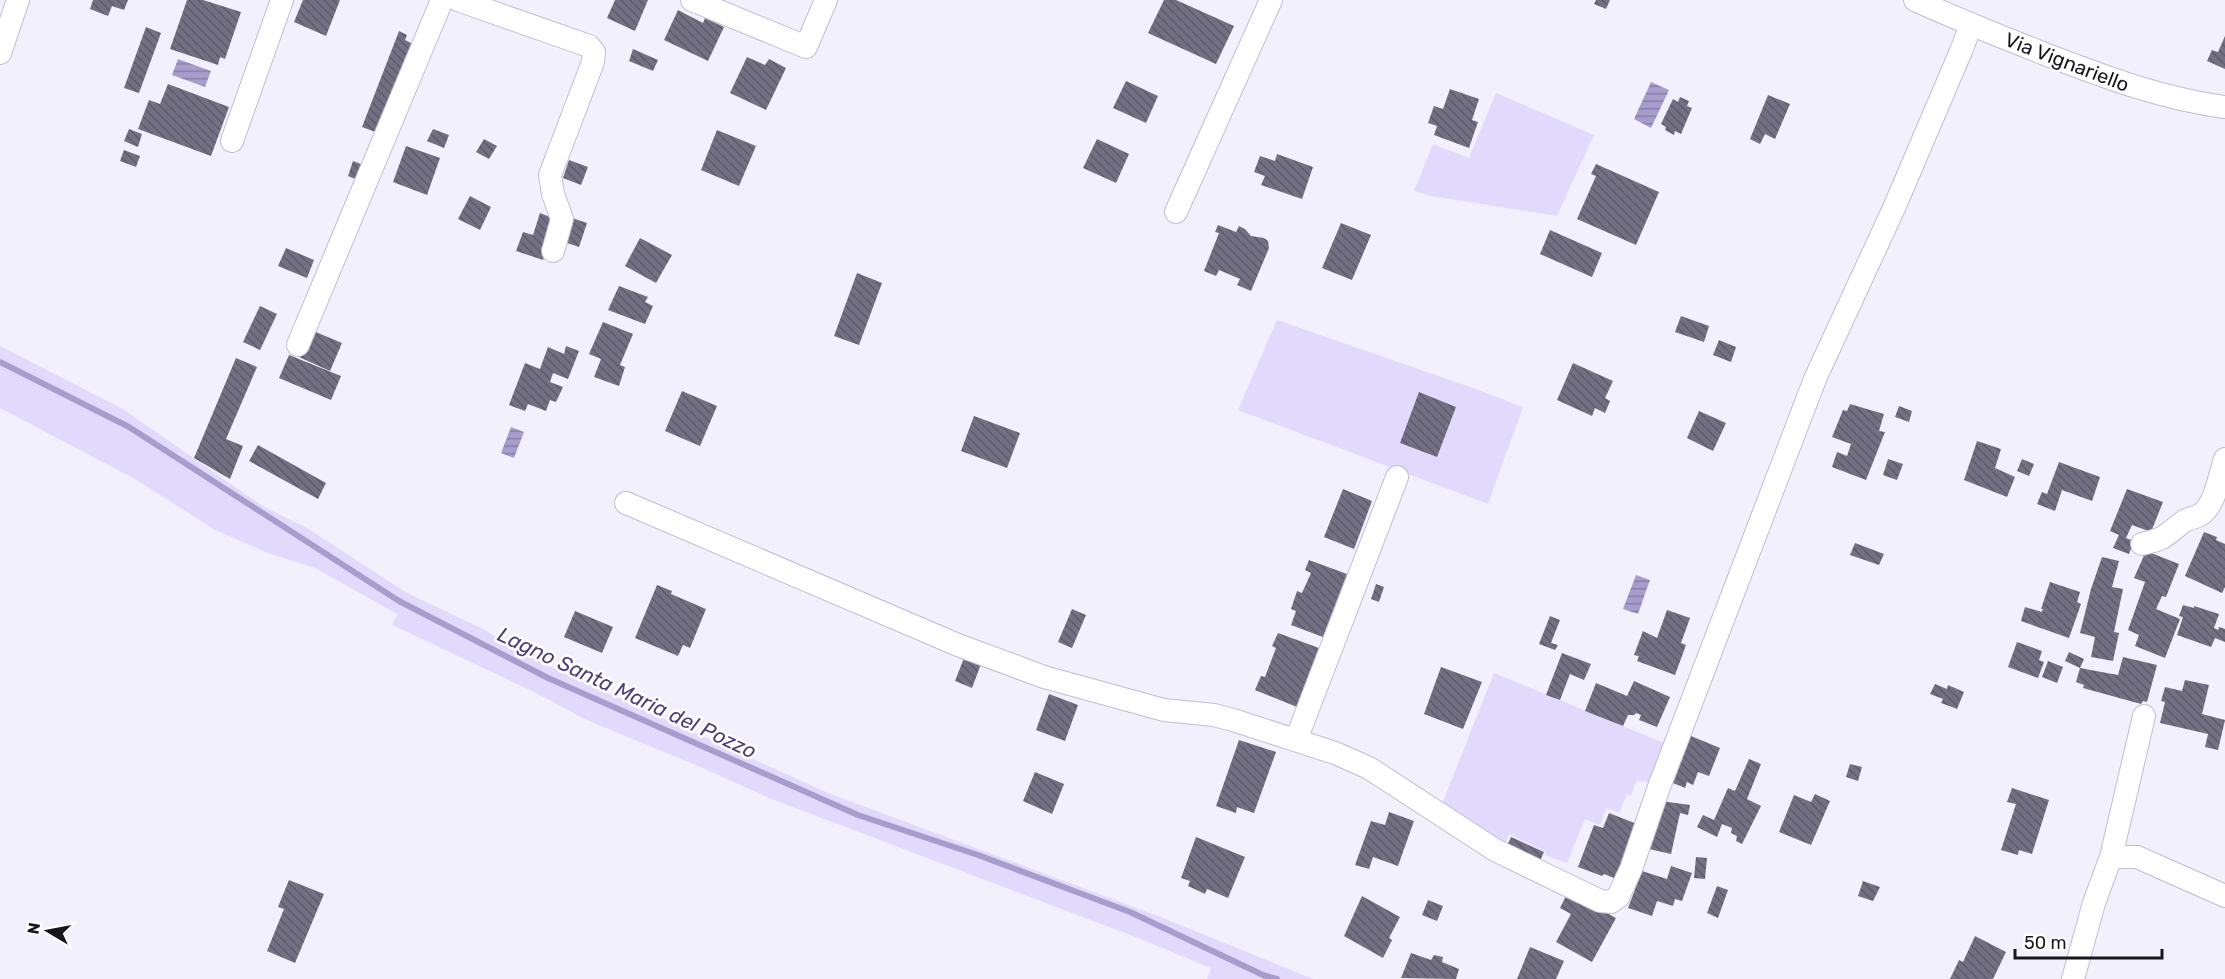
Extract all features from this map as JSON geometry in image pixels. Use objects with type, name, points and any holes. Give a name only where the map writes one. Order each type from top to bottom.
[{"type":"street","points":[[0,53],[18,0]]},
{"type":"street","points":[[232,141],[282,0]]},
{"type":"street","points":[[298,345],[442,0]]},
{"type":"street","points":[[458,0],[589,46],[594,52],[593,62],[550,175],[553,194],[562,219],[553,250]]},
{"type":"street","points":[[692,0],[806,47],[826,0]]},
{"type":"street","points":[[1176,212],[1271,0]]},
{"type":"street","name":"Via Vignariello","points":[[1915,0],[1971,25],[2154,94],[2225,107]]},
{"type":"street","points":[[626,503],[958,645],[1044,677],[1164,710],[1214,715],[1335,753],[1369,768],[1495,850],[1600,901],[1611,902],[1618,897],[1631,869],[1659,787],[1815,379],[1899,198],[1971,25]]},
{"type":"street","points":[[2142,544],[2163,539],[2183,522],[2198,516],[2205,510],[2210,503],[2225,459]]},
{"type":"street","points":[[1296,740],[1397,477]]},
{"type":"street","points":[[2073,979],[2094,903],[2111,856],[2144,716]]},
{"type":"street","points":[[2111,856],[2137,857],[2225,896]]},
{"type":"shaded area","points":[[178,59],[211,71],[205,87],[172,75]]},
{"type":"shaded area","points":[[1651,82],[1669,90],[1651,128],[1634,119]]},
{"type":"shaded area","points":[[1496,93],[1594,135],[1557,216],[1431,196],[1414,191],[1433,144],[1469,158]]},
{"type":"shaded area","points":[[1277,320],[1523,407],[1488,504],[1238,410]]},
{"type":"shaded area","points":[[0,346],[123,409],[264,507],[307,528],[407,593],[481,628],[546,665],[828,793],[1158,916],[1313,979],[1207,979],[1211,968],[1133,936],[769,798],[589,721],[530,690],[392,625],[397,614],[315,568],[268,553],[215,530],[135,479],[0,408]]},
{"type":"shaded area","points":[[511,427],[524,432],[514,458],[501,453]]},
{"type":"shaded area","points":[[1636,575],[1650,580],[1638,614],[1623,609]]},
{"type":"shaded area","points":[[1494,673],[1669,745],[1654,784],[1637,780],[1631,796],[1627,794],[1619,813],[1606,808],[1600,825],[1585,819],[1567,863],[1545,855],[1546,852],[1509,834],[1504,846],[1440,809]]},
{"type":"building","points":[[93,0],[128,0],[124,10],[112,6],[108,16],[90,9]]},
{"type":"building","points":[[187,0],[203,0],[241,12],[225,59],[220,57],[218,65],[170,49]]},
{"type":"building","points":[[303,0],[340,0],[326,36],[294,22]]},
{"type":"building","points":[[615,0],[648,0],[635,31],[607,18]]},
{"type":"building","points":[[1164,0],[1176,0],[1234,26],[1216,64],[1148,33]]},
{"type":"building","points":[[1596,0],[1610,0],[1606,9],[1594,4]]},
{"type":"building","points":[[678,10],[703,23],[705,18],[724,27],[708,61],[664,40]]},
{"type":"building","points":[[146,27],[161,33],[139,93],[124,88]]},
{"type":"building","points":[[399,31],[407,35],[405,40],[413,44],[378,133],[362,127]]},
{"type":"building","points":[[2225,36],[2225,69],[2207,61],[2212,50],[2218,52]]},
{"type":"building","points":[[633,49],[658,60],[653,71],[629,61]]},
{"type":"building","points":[[747,57],[765,65],[769,59],[786,68],[766,110],[730,93]]},
{"type":"building","points":[[1126,81],[1158,96],[1146,123],[1113,108]]},
{"type":"building","points":[[168,84],[229,107],[211,156],[138,129],[149,100],[160,104]]},
{"type":"building","points":[[1450,89],[1479,99],[1472,120],[1478,122],[1469,148],[1434,135],[1437,126],[1428,123],[1434,106],[1443,109]]},
{"type":"building","points":[[1768,95],[1790,104],[1775,139],[1765,134],[1760,144],[1750,139]]},
{"type":"building","points":[[1680,97],[1689,101],[1687,106],[1692,108],[1681,134],[1675,131],[1674,135],[1665,130],[1666,127],[1661,124],[1673,99],[1678,102]]},
{"type":"building","points":[[129,129],[142,134],[138,147],[124,141]]},
{"type":"building","points":[[433,129],[449,135],[444,148],[427,141]]},
{"type":"building","points":[[717,130],[756,146],[739,186],[701,170]]},
{"type":"building","points":[[484,139],[497,146],[489,159],[476,152]]},
{"type":"building","points":[[1097,139],[1129,154],[1116,183],[1083,168]]},
{"type":"building","points":[[406,146],[440,158],[427,195],[393,182]]},
{"type":"building","points":[[124,150],[140,156],[136,167],[120,161]]},
{"type":"building","points":[[1277,154],[1313,167],[1302,199],[1261,185],[1265,176],[1254,172],[1260,156],[1275,161]]},
{"type":"building","points":[[569,160],[588,167],[581,185],[563,178]]},
{"type":"building","points":[[353,161],[366,166],[360,181],[348,176]]},
{"type":"building","points":[[1596,164],[1659,192],[1636,245],[1577,219],[1596,176],[1591,174]]},
{"type":"building","points":[[470,196],[491,207],[480,230],[458,219]]},
{"type":"building","points":[[540,213],[555,219],[543,260],[516,251],[523,232],[533,235]]},
{"type":"building","points":[[569,217],[587,223],[579,247],[561,241]]},
{"type":"building","points":[[1341,223],[1371,235],[1352,280],[1322,268]]},
{"type":"building","points":[[1218,225],[1236,232],[1239,226],[1251,236],[1268,241],[1269,248],[1251,291],[1237,285],[1240,279],[1219,270],[1216,276],[1204,271],[1219,233],[1215,232]]},
{"type":"building","points":[[1550,230],[1602,253],[1592,277],[1540,254]]},
{"type":"building","points":[[640,238],[672,255],[656,283],[625,266]]},
{"type":"building","points":[[286,248],[314,260],[307,278],[278,266]]},
{"type":"building","points":[[857,273],[882,283],[859,345],[834,336]]},
{"type":"building","points":[[619,286],[648,297],[645,302],[653,306],[645,324],[608,310]]},
{"type":"building","points":[[260,306],[277,314],[260,350],[243,342]]},
{"type":"building","points":[[1681,316],[1709,326],[1704,342],[1675,332]]},
{"type":"building","points":[[603,322],[633,334],[620,365],[625,367],[619,386],[594,377],[601,359],[589,354]]},
{"type":"building","points":[[311,330],[342,343],[330,371],[299,357]]},
{"type":"building","points":[[1719,340],[1736,347],[1731,362],[1713,355]]},
{"type":"building","points":[[566,346],[579,351],[568,379],[553,373],[550,382],[563,387],[556,402],[550,400],[546,411],[528,404],[525,411],[509,405],[525,363],[540,369],[548,347],[564,354]]},
{"type":"building","points":[[289,355],[341,376],[331,400],[279,378]]},
{"type":"building","points":[[236,358],[257,367],[226,439],[243,446],[230,479],[194,458]]},
{"type":"building","points":[[1573,363],[1613,381],[1605,398],[1610,401],[1605,413],[1595,408],[1592,416],[1557,400]]},
{"type":"building","points":[[682,391],[717,406],[700,446],[665,431]]},
{"type":"building","points":[[1419,392],[1456,407],[1437,457],[1400,443]]},
{"type":"building","points":[[1850,404],[1884,414],[1879,431],[1885,432],[1866,480],[1832,467],[1837,452],[1847,456],[1851,444],[1832,437],[1843,410],[1847,411]]},
{"type":"building","points":[[1899,406],[1912,411],[1909,422],[1895,417]]},
{"type":"building","points":[[1699,411],[1726,423],[1713,451],[1687,438]]},
{"type":"building","points":[[974,416],[1020,433],[1007,468],[961,451]]},
{"type":"building","points":[[1977,441],[2001,449],[1995,468],[2015,477],[2007,497],[1964,480]]},
{"type":"building","points":[[258,445],[326,483],[318,499],[249,461]]},
{"type":"building","points":[[1888,459],[1903,464],[1897,480],[1883,475]]},
{"type":"building","points":[[2022,459],[2034,464],[2029,476],[2017,471]]},
{"type":"building","points":[[2059,462],[2100,477],[2092,501],[2062,490],[2055,511],[2037,504],[2042,492],[2047,494]]},
{"type":"building","points":[[1343,489],[1372,501],[1354,549],[1324,537]]},
{"type":"building","points":[[2127,489],[2163,502],[2151,532],[2132,525],[2126,538],[2134,541],[2129,554],[2113,548],[2119,535],[2110,531]]},
{"type":"building","points":[[2204,532],[2217,537],[2216,540],[2225,544],[2225,587],[2222,593],[2185,576]]},
{"type":"building","points":[[1855,543],[1884,554],[1879,565],[1850,555]]},
{"type":"building","points":[[2146,551],[2179,564],[2166,597],[2162,596],[2156,609],[2180,619],[2165,658],[2135,646],[2139,635],[2128,630],[2145,582],[2134,578]]},
{"type":"building","points":[[2102,557],[2119,561],[2112,587],[2123,589],[2114,632],[2119,633],[2113,661],[2091,657],[2095,637],[2080,633]]},
{"type":"building","points":[[1309,560],[1347,574],[1323,637],[1291,625],[1296,611],[1291,609],[1297,591],[1302,593],[1311,573],[1305,570]]},
{"type":"building","points":[[2050,582],[2080,592],[2077,602],[2081,604],[2069,638],[2021,621],[2025,607],[2042,612]]},
{"type":"building","points":[[1376,584],[1384,587],[1379,602],[1371,599]]},
{"type":"building","points":[[657,585],[672,591],[671,594],[706,609],[690,648],[683,645],[678,656],[635,638]]},
{"type":"building","points":[[2183,605],[2219,614],[2214,628],[2225,629],[2225,642],[2215,638],[2211,647],[2177,635],[2183,617],[2179,616]]},
{"type":"building","points":[[1072,609],[1086,615],[1072,648],[1058,642]]},
{"type":"building","points":[[1667,610],[1690,618],[1681,643],[1686,645],[1675,675],[1637,661],[1639,656],[1634,655],[1643,631],[1657,638]]},
{"type":"building","points":[[575,611],[613,627],[602,653],[564,637]]},
{"type":"building","points":[[1550,616],[1560,620],[1551,643],[1558,645],[1555,650],[1539,644]]},
{"type":"building","points":[[1278,633],[1319,648],[1297,707],[1255,690],[1261,676],[1265,677],[1276,648],[1272,646]]},
{"type":"building","points":[[2017,642],[2042,651],[2039,660],[2044,662],[2038,678],[2008,667]]},
{"type":"building","points":[[2069,652],[2084,659],[2080,668],[2065,661]]},
{"type":"building","points":[[1562,653],[1591,664],[1584,680],[1570,674],[1560,700],[1546,695]]},
{"type":"building","points":[[2123,657],[2157,665],[2147,702],[2143,701],[2141,704],[2083,688],[2084,685],[2076,682],[2080,668],[2118,675]]},
{"type":"building","points":[[964,658],[981,664],[972,688],[955,681]]},
{"type":"building","points":[[2048,661],[2063,667],[2057,683],[2042,677]]},
{"type":"building","points":[[1441,667],[1482,682],[1463,729],[1424,714]]},
{"type":"building","points":[[2185,680],[2209,685],[2202,714],[2225,720],[2218,750],[2205,747],[2208,734],[2160,723],[2165,702],[2161,701],[2165,687],[2182,691]]},
{"type":"building","points":[[1634,681],[1670,697],[1657,727],[1639,720],[1641,715],[1636,713],[1628,715],[1623,726],[1585,711],[1596,683],[1627,696]]},
{"type":"building","points":[[1935,684],[1947,689],[1948,685],[1964,692],[1957,709],[1941,703],[1943,699],[1930,694]]},
{"type":"building","points":[[1049,694],[1078,705],[1065,741],[1036,730]]},
{"type":"building","points":[[1691,736],[1720,748],[1709,776],[1698,772],[1693,785],[1687,782],[1685,788],[1673,783]]},
{"type":"building","points":[[1239,740],[1276,752],[1254,813],[1237,807],[1236,813],[1216,806]]},
{"type":"building","points":[[1749,759],[1761,764],[1747,799],[1761,806],[1742,844],[1736,841],[1737,836],[1731,833],[1732,828],[1722,824],[1717,837],[1697,827],[1703,815],[1714,820],[1728,788],[1735,791]]},
{"type":"building","points":[[1850,764],[1862,767],[1858,781],[1846,777]]},
{"type":"building","points":[[1035,772],[1064,784],[1052,814],[1023,801]]},
{"type":"building","points":[[2012,788],[2049,800],[2032,854],[2019,850],[2018,855],[2001,850],[2016,804],[2007,802]]},
{"type":"building","points":[[1815,794],[1830,801],[1811,845],[1779,832],[1794,795],[1811,802]]},
{"type":"building","points":[[1661,801],[1690,805],[1688,815],[1680,813],[1671,854],[1649,849]]},
{"type":"building","points":[[1389,812],[1414,821],[1398,866],[1373,857],[1369,869],[1355,865],[1371,821],[1385,825]]},
{"type":"building","points":[[1609,813],[1642,826],[1619,880],[1578,867],[1594,825],[1603,828]]},
{"type":"building","points":[[1196,837],[1245,857],[1228,898],[1207,889],[1205,894],[1188,886],[1190,881],[1181,878]]},
{"type":"building","points":[[1511,837],[1544,852],[1539,863],[1506,848]]},
{"type":"building","points":[[1696,857],[1707,858],[1705,879],[1694,878]]},
{"type":"building","points":[[1671,866],[1692,873],[1682,901],[1675,899],[1673,906],[1657,901],[1652,916],[1628,908],[1642,871],[1667,879]]},
{"type":"building","points":[[289,880],[324,894],[295,963],[267,951],[284,909],[278,907]]},
{"type":"building","points":[[1863,881],[1880,887],[1873,901],[1858,896]]},
{"type":"building","points":[[1717,886],[1728,890],[1718,918],[1707,913]]},
{"type":"building","points":[[1568,892],[1616,918],[1592,962],[1556,942],[1571,914],[1560,908]]},
{"type":"building","points":[[1362,896],[1400,917],[1389,938],[1392,940],[1383,958],[1344,936]]},
{"type":"building","points":[[1428,900],[1443,906],[1437,921],[1422,915]]},
{"type":"building","points":[[1975,936],[2006,952],[1993,979],[1950,979],[1959,960],[1963,962]]},
{"type":"building","points":[[1530,947],[1564,961],[1556,979],[1517,979]]},
{"type":"building","points":[[1411,953],[1431,960],[1434,955],[1443,957],[1442,962],[1459,969],[1456,979],[1401,978]]},
{"type":"waterway","name":"Lagno Santa Maria del Pozzo","points":[[0,362],[129,427],[399,601],[548,678],[858,815],[978,855],[1130,912],[1263,975],[1277,979]]}]
